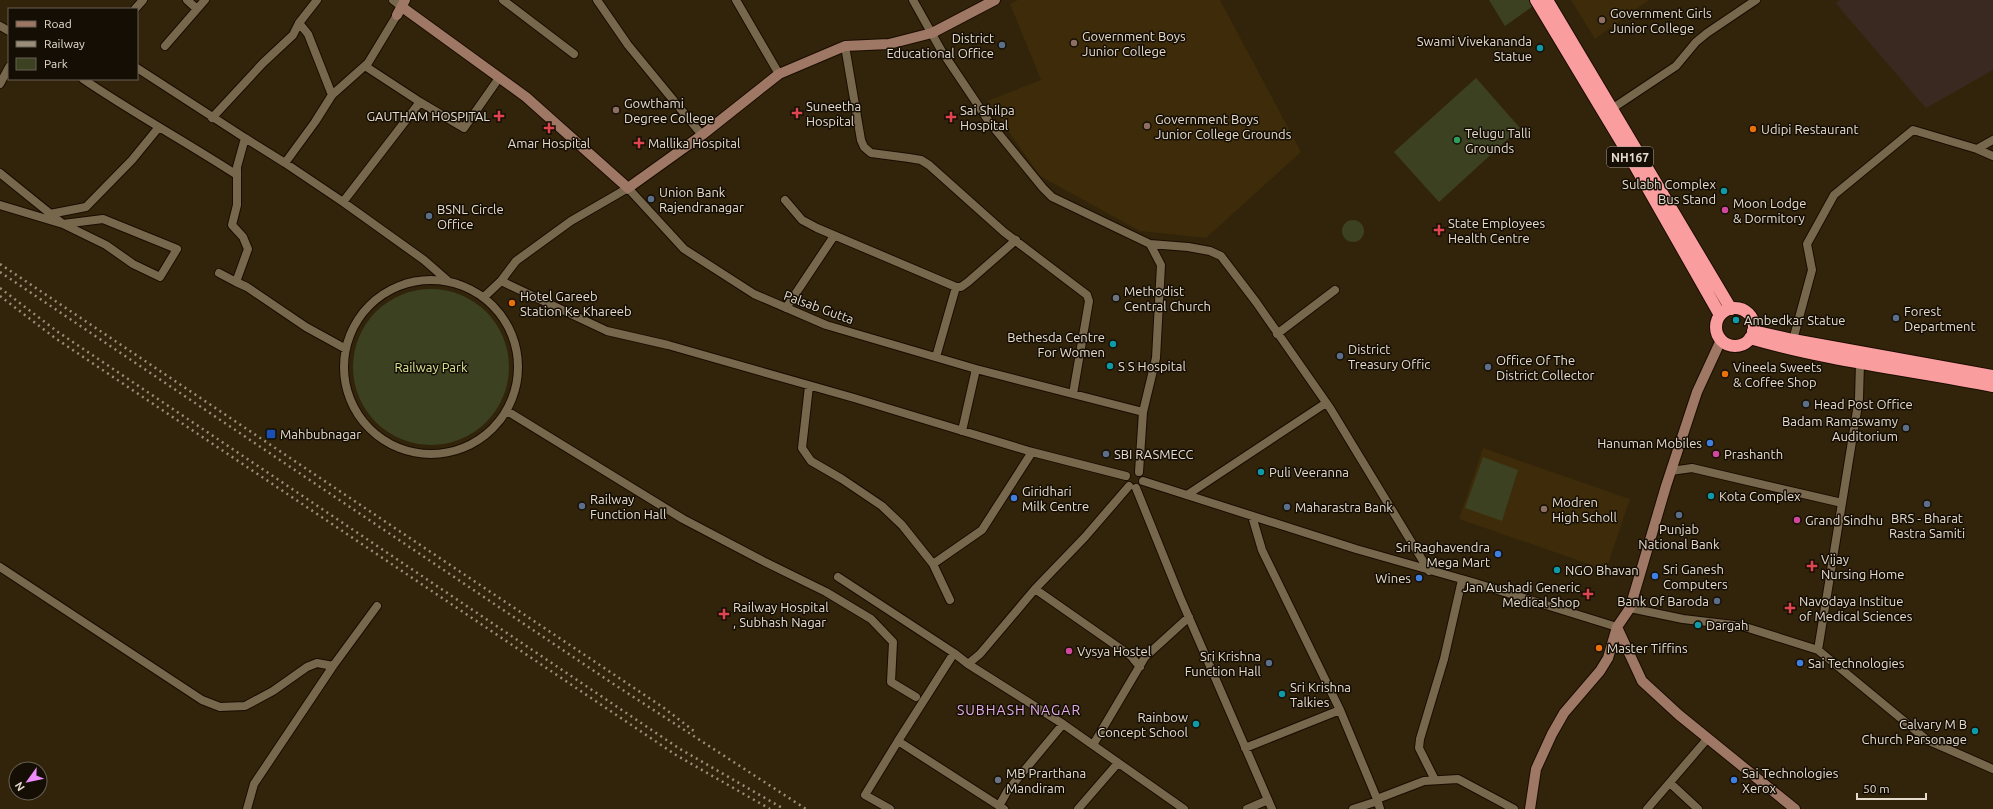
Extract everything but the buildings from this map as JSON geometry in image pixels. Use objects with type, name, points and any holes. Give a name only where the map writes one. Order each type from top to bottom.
[{"type":"highway","name":"NH167","points":[[1536,0],[1726,312]]},
{"type":"highway","name":"NH167","points":[[1547,0],[1613,108],[1726,312]]},
{"type":"highway","points":[[1737,309],[1748,314],[1753,325],[1751,334],[1741,345],[1736,346],[1725,344],[1718,335],[1716,325],[1726,312],[1737,309]]},
{"type":"highway","points":[[1751,334],[1793,340],[1993,376]]},
{"type":"highway","points":[[1751,334],[1783,347],[1860,363],[1993,386]]},
{"type":"street","points":[[136,8],[143,0]]},
{"type":"street","points":[[187,0],[197,9]]},
{"type":"street","points":[[165,46],[205,0]]},
{"type":"street","points":[[212,118],[263,63],[293,35],[299,23],[317,0]]},
{"type":"street","points":[[393,0],[526,97],[628,188]]},
{"type":"street","points":[[503,0],[574,54]]},
{"type":"street","points":[[736,0],[779,74]]},
{"type":"street","points":[[913,0],[941,50],[990,123],[1052,197],[1150,244],[1188,247],[1210,251],[1221,256],[1256,302],[1326,403],[1429,571]]},
{"type":"street","points":[[484,297],[501,281],[516,261],[571,221],[628,188],[702,135],[779,74],[845,46],[889,44],[932,33],[995,0]]},
{"type":"street","points":[[1613,108],[1676,66],[1696,42],[1756,0]]},
{"type":"street","points":[[599,1],[628,45],[702,135]]},
{"type":"street","points":[[285,162],[316,122],[332,95],[365,66],[401,7]]},
{"type":"street","points":[[299,23],[308,34],[332,95]]},
{"type":"street","points":[[845,46],[861,140],[864,147],[871,153],[921,160],[929,165],[1016,240],[1087,295],[1089,300],[1073,394]]},
{"type":"street","points":[[365,66],[420,102],[464,128],[499,78]]},
{"type":"street","points":[[0,84],[8,69]]},
{"type":"street","points":[[138,69],[212,118],[285,162],[424,260],[448,281],[484,297],[499,312],[510,330],[517,350],[519,371],[515,392],[507,411],[491,431],[469,446],[445,453],[422,454],[401,448],[381,438],[370,428],[353,404],[346,383],[344,366],[346,349],[356,323],[372,302],[395,287],[421,280],[448,281]]},
{"type":"street","points":[[84,80],[124,107],[159,126],[237,175]]},
{"type":"street","points":[[343,202],[420,102]]},
{"type":"street","points":[[50,214],[86,207],[132,160],[159,126]]},
{"type":"street","points":[[1793,340],[1812,270],[1807,244],[1834,195],[1913,130],[1977,149],[1993,156]]},
{"type":"street","points":[[236,282],[248,249],[243,237],[232,225],[237,205],[237,167],[245,138]]},
{"type":"street","points":[[1977,149],[1993,140]]},
{"type":"street","points":[[0,173],[62,224],[102,219],[177,249],[160,278],[133,264],[106,245],[62,224],[0,205]]},
{"type":"street","name":"Palsab Gutta","points":[[628,188],[684,249],[754,294],[786,308],[826,325],[936,358],[1143,412]]},
{"type":"street","points":[[785,200],[802,220],[834,236],[956,287],[961,287],[968,282],[1016,240]]},
{"type":"street","points":[[786,308],[834,236]]},
{"type":"street","points":[[1150,244],[1161,265],[1156,358],[1143,412],[1139,472],[1143,480],[1252,516],[1429,571],[1617,627],[1642,681],[1679,715],[1795,809]]},
{"type":"street","points":[[219,274],[247,287],[306,326],[346,349]]},
{"type":"street","points":[[501,281],[607,331],[668,345],[1032,452],[1126,476]]},
{"type":"street","points":[[936,358],[956,287]]},
{"type":"street","points":[[1277,334],[1335,290]]},
{"type":"street","points":[[1530,809],[1536,769],[1552,734],[1564,713],[1600,671],[1608,658],[1617,627],[1630,608],[1671,471],[1697,392],[1721,340]]},
{"type":"street","points":[[1818,650],[1858,398],[1860,363]]},
{"type":"street","points":[[962,431],[976,369]]},
{"type":"street","points":[[809,386],[802,448],[811,461],[842,479],[882,506],[902,525],[933,564],[950,600]]},
{"type":"street","points":[[1187,495],[1326,403]]},
{"type":"street","points":[[507,411],[683,519],[826,592],[871,619],[894,642],[891,682],[916,697]]},
{"type":"street","points":[[933,564],[982,530],[1032,452]]},
{"type":"street","points":[[1671,471],[1692,468],[1842,503]]},
{"type":"street","points":[[1139,472],[1130,471],[1126,476],[1126,481],[1132,487],[1272,809]]},
{"type":"street","points":[[968,664],[980,654],[1035,589],[1132,487],[1140,486],[1143,480]]},
{"type":"street","points":[[1252,516],[1262,550],[1340,710],[1378,803]]},
{"type":"street","points":[[0,567],[202,700],[220,708],[244,706],[273,691],[307,667],[317,663],[333,666]]},
{"type":"street","points":[[838,576],[954,653],[968,664],[1063,724],[1184,809]]},
{"type":"street","points":[[1435,780],[1419,748],[1420,739],[1444,659],[1462,580]]},
{"type":"street","points":[[1035,589],[1131,656],[1140,667]]},
{"type":"street","points":[[247,809],[254,784],[333,666],[377,606]]},
{"type":"street","points":[[1630,608],[1683,618],[1742,626],[1818,650],[1927,740],[1993,769]]},
{"type":"street","points":[[1093,746],[1145,657],[1189,617]]},
{"type":"street","points":[[890,809],[865,795],[954,653]]},
{"type":"street","points":[[1245,748],[1340,710]]},
{"type":"street","points":[[898,741],[1002,807],[1008,790],[1063,724]]},
{"type":"street","points":[[1647,809],[1708,738]]},
{"type":"street","points":[[1078,809],[1118,763]]},
{"type":"street","points":[[1353,809],[1378,803],[1424,781],[1458,779],[1514,809]]},
{"type":"street","points":[[1670,782],[1698,809]]},
{"type":"street","points":[[1247,809],[1268,800]]},
{"type":"shaded area","name":"Government Boys Junior College Grounds","points":[[1018,0],[1220,0],[1301,152],[1206,238],[1140,231],[1040,176],[987,101],[1041,80],[1010,4]]},
{"type":"shaded area","name":"Government Girls Junior College","points":[[1571,0],[1649,0],[1595,39]]},
{"type":"shaded area","points":[[1840,0],[1993,0],[1993,70],[1926,108],[1843,12],[1836,3]]},
{"type":"shaded area","name":"Modren High Scholl","points":[[1483,448],[1630,499],[1606,570],[1459,519]]},
{"type":"green space","points":[[1489,0],[1529,0],[1533,6],[1505,26]]},
{"type":"green space","name":"Telugu Talli Grounds","points":[[1476,78],[1520,128],[1439,202],[1394,152]]},
{"type":"green space","points":[[1353,220],[1361,223],[1364,231],[1361,239],[1353,242],[1345,239],[1342,231],[1345,223]]},
{"type":"green space","name":"Railway Park","points":[[423,289],[439,289],[454,292],[468,298],[481,306],[492,317],[506,344],[509,367],[508,382],[500,404],[492,417],[481,428],[454,442],[439,445],[423,445],[408,442],[394,436],[381,428],[370,417],[356,390],[353,375],[353,359],[356,344],[362,330],[370,317],[381,306],[408,292]]},
{"type":"green space","points":[[1483,457],[1518,470],[1502,521],[1465,508]]},
{"type":"railway","points":[[0,264],[664,708],[694,731]]},
{"type":"railway","points":[[0,272],[612,683],[806,809]]},
{"type":"railway","points":[[0,288],[58,332],[680,749],[784,809]]},
{"type":"railway","points":[[0,296],[55,338],[676,755],[770,809]]},
{"type":"place","name":"Government Girls Junior College","points":[[1602,20]]},
{"type":"place","name":"Government Boys Junior College","points":[[1074,43]]},
{"type":"place","name":"District Educational Office","points":[[1002,45]]},
{"type":"place","name":"Swami Vivekananda Statue","points":[[1540,48]]},
{"type":"place","name":"Gowthami Degree College","points":[[616,110]]},
{"type":"place","name":"Suneetha Hospital","points":[[797,113]]},
{"type":"place","name":"GAUTHAM HOSPITAL","points":[[499,116]]},
{"type":"place","name":"Sai Shilpa Hospital","points":[[951,117]]},
{"type":"place","name":"Government Boys Junior College Grounds","points":[[1147,126]]},
{"type":"place","name":"Amar Hospital","points":[[549,128]]},
{"type":"place","name":"Udipi Restaurant","points":[[1753,129]]},
{"type":"place","name":"Telugu Talli Grounds","points":[[1457,140]]},
{"type":"place","name":"Mallika Hospital","points":[[639,143]]},
{"type":"place","name":"Sulabh Complex Bus Stand","points":[[1724,191]]},
{"type":"place","name":"Union Bank Rajendranagar","points":[[651,199]]},
{"type":"place","name":"Moon Lodge & Dormitory","points":[[1725,210]]},
{"type":"place","name":"BSNL Circle Office","points":[[429,216]]},
{"type":"place","name":"State Employees Health Centre","points":[[1439,230]]},
{"type":"place","name":"Methodist Central Church","points":[[1116,298]]},
{"type":"place","name":"Hotel Gareeb Station Ke Khareeb","points":[[512,303]]},
{"type":"place","name":"Forest Department","points":[[1896,318]]},
{"type":"place","name":"Ambedkar Statue","points":[[1736,320]]},
{"type":"place","name":"Bethesda Centre For Women","points":[[1113,344]]},
{"type":"place","name":"District Treasury Offic","points":[[1340,356]]},
{"type":"place","name":"S S Hospital","points":[[1110,366]]},
{"type":"place","name":"Office Of The District Collector","points":[[1488,367]]},
{"type":"place","name":"Vineela Sweets & Coffee Shop","points":[[1725,374]]},
{"type":"place","name":"Head Post Office","points":[[1806,404]]},
{"type":"place","name":"Badam Ramaswamy Auditorium","points":[[1906,428]]},
{"type":"place","name":"Mahbubnagar","points":[[271,434]]},
{"type":"place","name":"Hanuman Mobiles","points":[[1710,443]]},
{"type":"place","name":"SBI RASMECC","points":[[1106,454]]},
{"type":"place","name":"Prashanth","points":[[1716,454]]},
{"type":"place","name":"Puli Veeranna","points":[[1261,472]]},
{"type":"place","name":"Kota Complex","points":[[1711,496]]},
{"type":"place","name":"Giridhari Milk Centre","points":[[1014,498]]},
{"type":"place","name":"BRS - Bharat Rastra Samiti","points":[[1927,504]]},
{"type":"place","name":"Railway Function Hall","points":[[582,506]]},
{"type":"place","name":"Maharastra Bank","points":[[1287,507]]},
{"type":"place","name":"Modren High Scholl","points":[[1544,509]]},
{"type":"place","name":"Punjab National Bank","points":[[1679,515]]},
{"type":"place","name":"Grand Sindhu","points":[[1797,520]]},
{"type":"place","name":"Sri Raghavendra Mega Mart","points":[[1498,554]]},
{"type":"place","name":"Vijay Nursing Home","points":[[1812,566]]},
{"type":"place","name":"NGO Bhavan","points":[[1557,570]]},
{"type":"place","name":"Sri Ganesh Computers","points":[[1655,576]]},
{"type":"place","name":"Wines","points":[[1419,578]]},
{"type":"place","name":"Jan Aushadi Generic Medical Shop","points":[[1588,594]]},
{"type":"place","name":"Bank Of Baroda","points":[[1717,601]]},
{"type":"place","name":"Navodaya Institue of Medical Sciences","points":[[1790,608]]},
{"type":"place","name":"Railway Hospital , Subhash Nagar","points":[[724,614]]},
{"type":"place","name":"Dargah","points":[[1698,625]]},
{"type":"place","name":"Master Tiffins","points":[[1599,648]]},
{"type":"place","name":"Vysya Hostel","points":[[1069,651]]},
{"type":"place","name":"Sri Krishna Function Hall","points":[[1269,663]]},
{"type":"place","name":"Sai Technologies","points":[[1800,663]]},
{"type":"place","name":"Sri Krishna Talkies","points":[[1282,694]]},
{"type":"place","name":"Rainbow Concept School","points":[[1196,724]]},
{"type":"place","name":"Calvary M B Church Parsonage","points":[[1975,731]]},
{"type":"place","name":"MB Prarthana Mandiram","points":[[998,780]]},
{"type":"place","name":"Sai Technologies Xerox","points":[[1734,780]]},
{"type":"district","name":"SUBHASH NAGAR","points":[[1019,710]]}]
